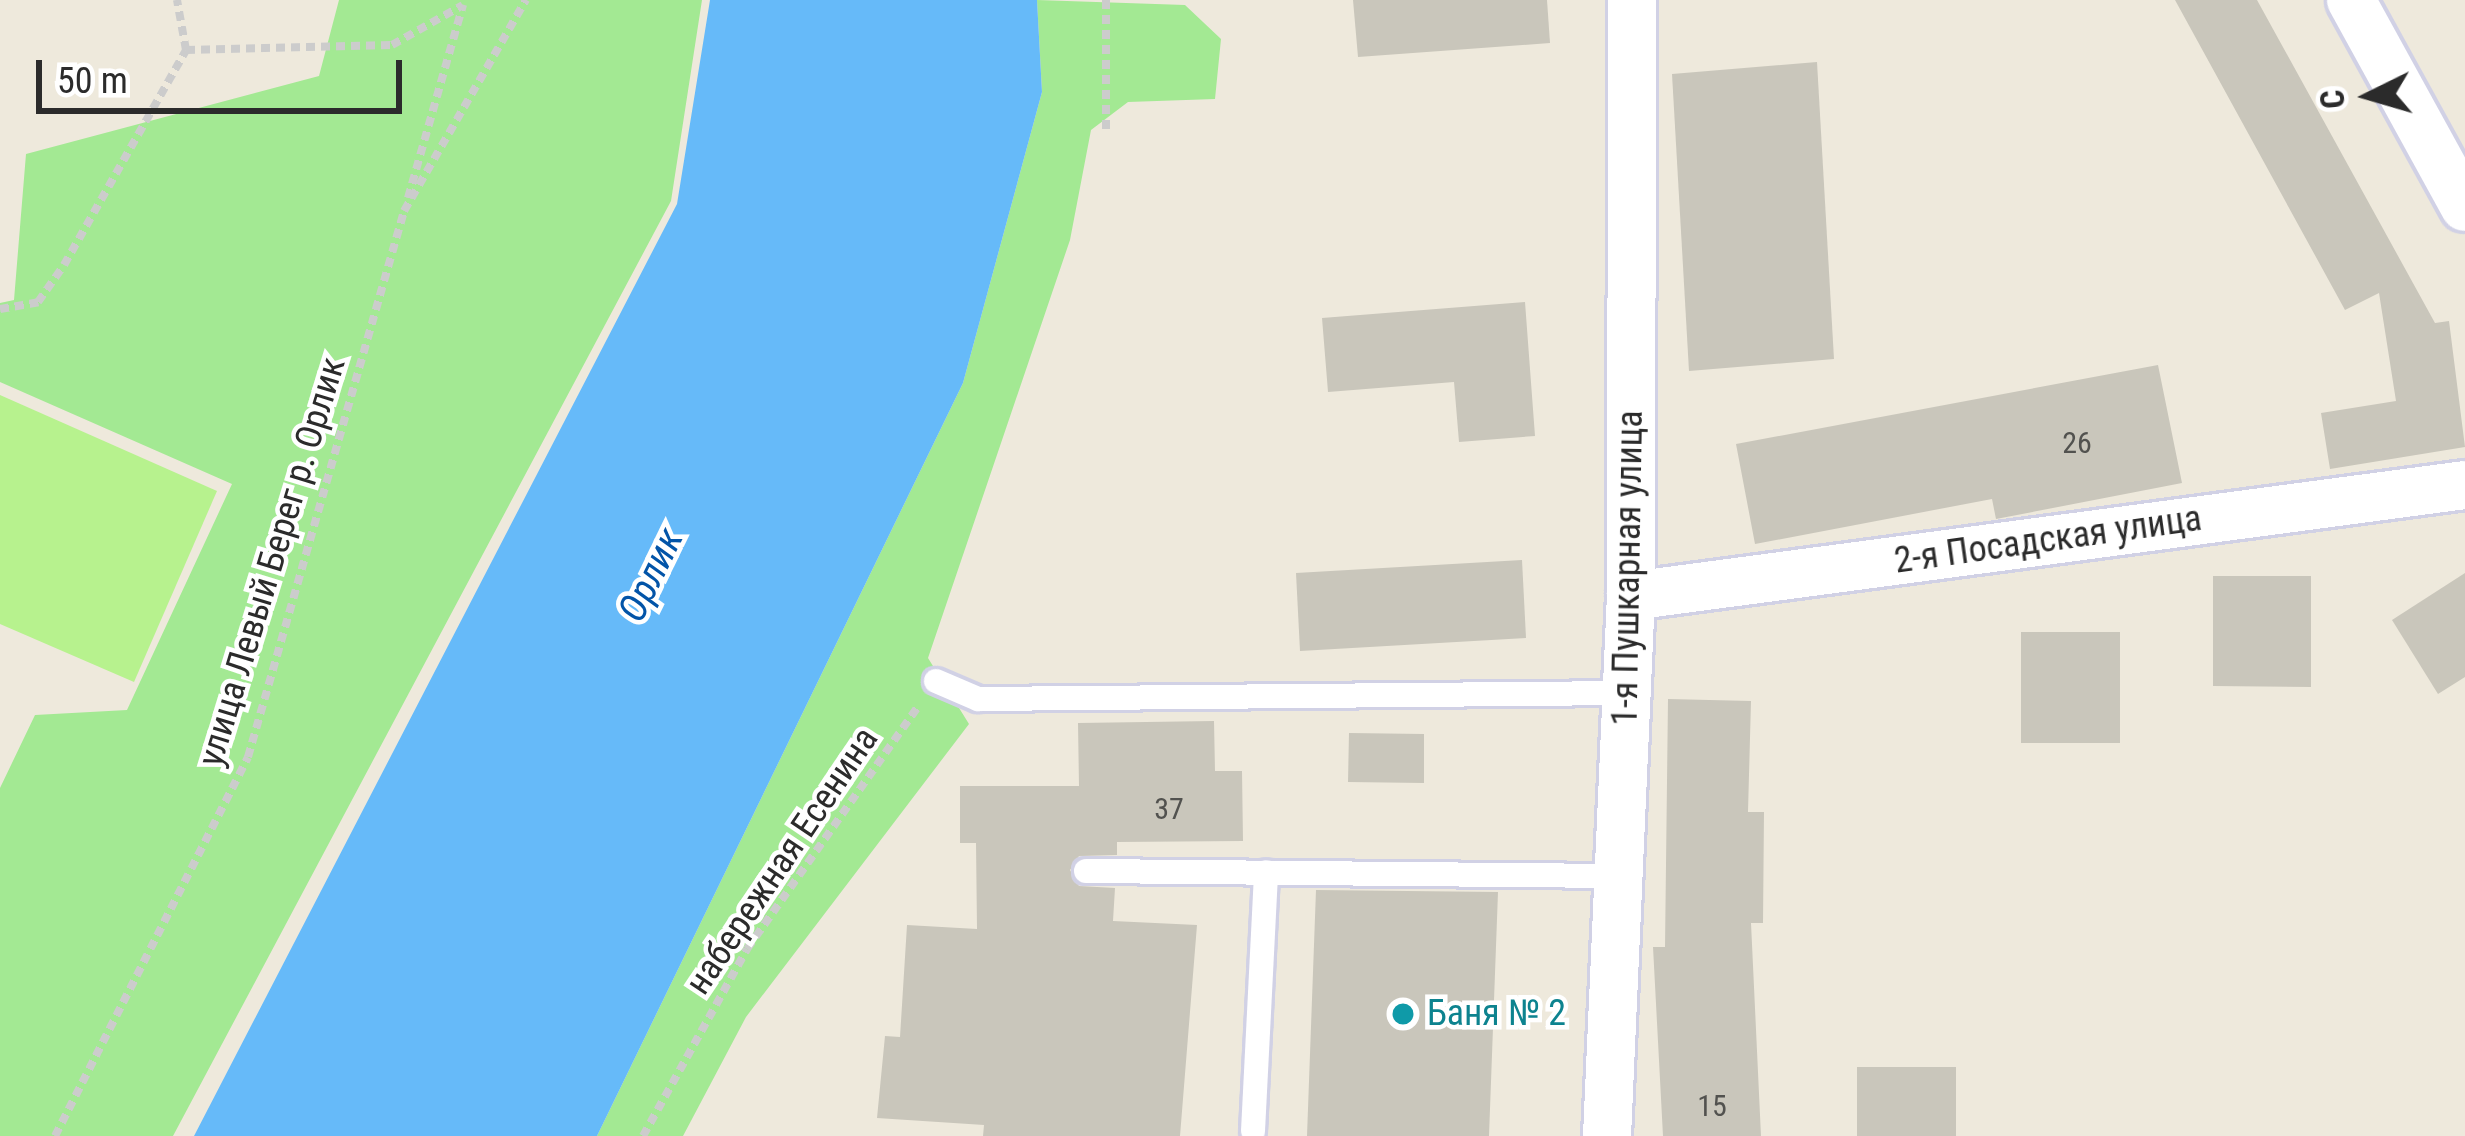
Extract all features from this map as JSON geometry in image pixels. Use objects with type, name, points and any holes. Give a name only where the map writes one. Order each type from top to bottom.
[{"type":"street","name":"1-я Пушкарная улица","points":[[1607,1136],[1631,596],[1632,0]]},
{"type":"street","points":[[2351,0],[2465,207]]},
{"type":"street","name":"2-я Посадская улица","points":[[1631,596],[2465,485]]},
{"type":"lane","points":[[936,681],[978,700],[1626,693]]},
{"type":"lane","points":[[1086,871],[1618,876]]},
{"type":"lane","points":[[1252,1131],[1266,872]]},
{"type":"path","points":[[0,310],[38,302],[186,50],[177,0]]},
{"type":"path","name":"улица Левый Берег р. Орлик","points":[[56,1136],[248,758],[404,212],[526,0]]},
{"type":"path","points":[[1106,0],[1106,132]]},
{"type":"path","points":[[186,50],[392,45],[463,2]]},
{"type":"path","points":[[404,212],[463,2]]},
{"type":"path","name":"набережная Есенина","points":[[643,1136],[747,949],[936,681]]},
{"type":"green space","points":[[339,0],[702,0],[671,201],[173,1136],[0,1136],[0,788],[35,715],[127,710],[232,484],[0,382],[0,303],[14,300],[26,154],[319,76]]},
{"type":"green space","points":[[1037,0],[1185,5],[1221,39],[1215,99],[1128,102],[1091,130],[1070,240],[928,658],[969,724],[746,1017],[683,1136],[597,1136],[963,383],[1042,92]]},
{"type":"green space","points":[[0,395],[217,491],[134,682],[0,624]]},
{"type":"water","name":"Орлик","points":[[710,0],[1037,0],[1042,92],[963,383],[597,1136],[194,1136],[677,204]]},
{"type":"building","points":[[1353,0],[1547,0],[1550,43],[1358,57]]},
{"type":"building","points":[[2175,0],[2257,0],[2435,323],[2449,321],[2465,447],[2330,469],[2321,413],[2396,401],[2379,293],[2345,310]]},
{"type":"building","points":[[1817,62],[1834,359],[1689,371],[1672,74]]},
{"type":"building","points":[[1525,302],[1535,436],[1459,442],[1454,382],[1328,392],[1322,318]]},
{"type":"building","points":[[2158,365],[2182,483],[1996,519],[1992,499],[1755,544],[1736,444]]},
{"type":"building","points":[[1522,560],[1526,638],[1300,651],[1296,573]]},
{"type":"building","points":[[2465,573],[2465,677],[2438,694],[2392,620]]},
{"type":"building","points":[[2213,576],[2311,576],[2311,687],[2213,686]]},
{"type":"building","points":[[2021,632],[2120,632],[2120,743],[2021,743]]},
{"type":"building","points":[[1668,699],[1751,701],[1748,812],[1764,812],[1763,923],[1751,923],[1761,1136],[1663,1136],[1653,947],[1665,947]]},
{"type":"building","points":[[1214,721],[1215,771],[1242,771],[1243,841],[1117,842],[1117,855],[1079,856],[1070,870],[1079,886],[1115,888],[1113,921],[1197,925],[1180,1136],[983,1136],[984,1125],[877,1118],[885,1036],[900,1037],[907,925],[977,929],[976,843],[960,843],[960,786],[1079,786],[1078,723]]},
{"type":"building","points":[[1349,733],[1424,734],[1424,783],[1348,782]]},
{"type":"building","name":"Баня № 2","points":[[1316,890],[1498,892],[1489,1136],[1307,1136]]},
{"type":"building","points":[[1857,1067],[1956,1067],[1956,1136],[1857,1136]]},
{"type":"place","name":"Баня № 2","points":[[1403,1014]]}]
